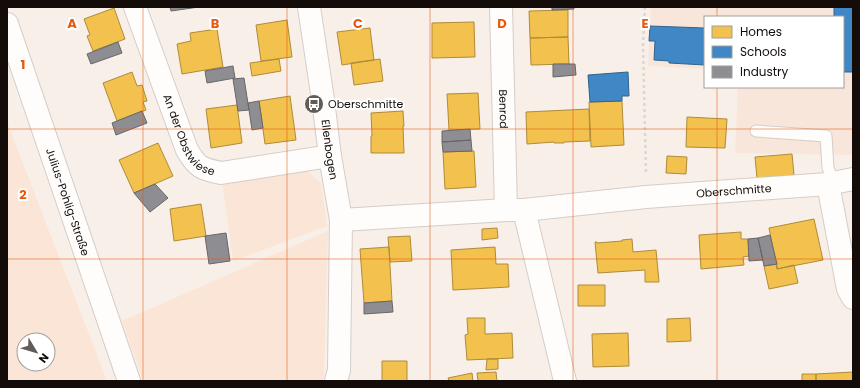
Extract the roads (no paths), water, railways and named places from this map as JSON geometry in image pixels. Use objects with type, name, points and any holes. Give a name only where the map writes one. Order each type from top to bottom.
[{"type":"street","name":"An der Obstwiese","points":[[135,7],[187,150],[194,161],[205,170],[220,173],[330,156]]},
{"type":"street","name":"Ellenbogen","points":[[309,7],[330,156],[341,220]]},
{"type":"street","name":"Benrod","points":[[501,7],[515,210]]},
{"type":"street","name":"Julius-Pohlig-Straße","points":[[7,24],[129,381]]},
{"type":"street","name":"Oberschmitte","points":[[341,220],[515,210],[646,197],[838,182]]},
{"type":"street","points":[[838,182],[848,289],[853,298]]},
{"type":"street","points":[[515,210],[565,381]]},
{"type":"street","points":[[336,381],[339,370],[341,220]]},
{"type":"lane","points":[[756,131],[826,136],[828,168],[838,182]]},
{"type":"place","name":"Oberschmitte","points":[[314,104]]}]
